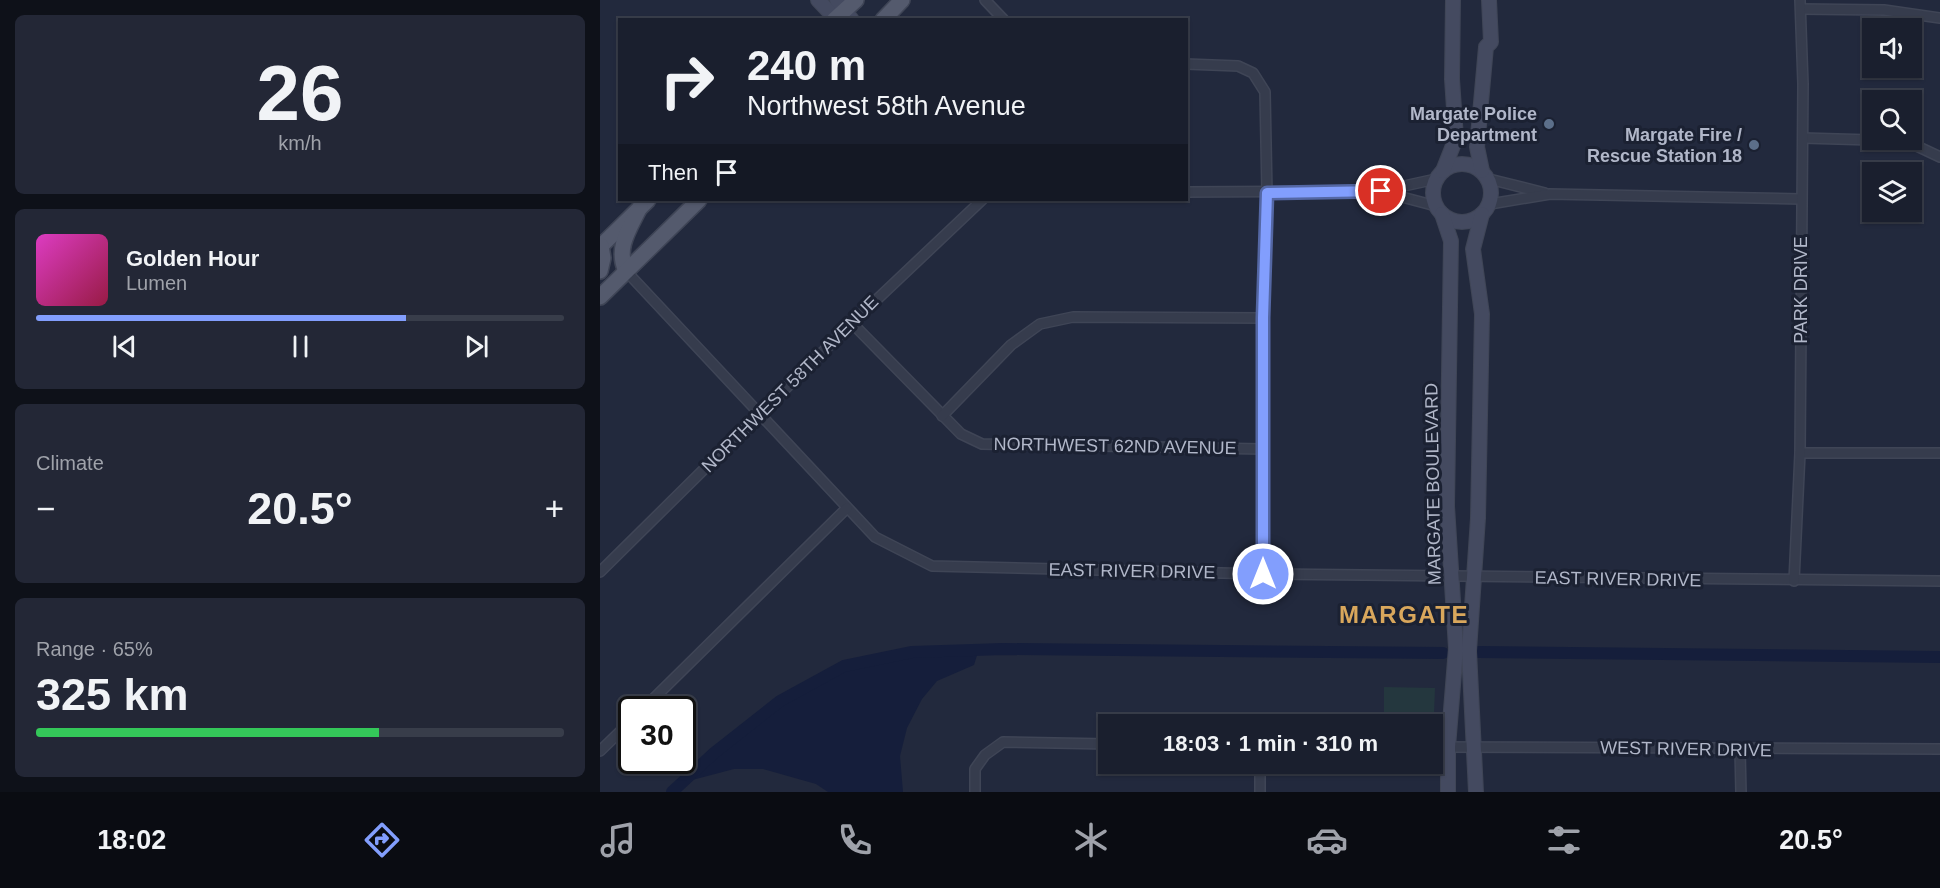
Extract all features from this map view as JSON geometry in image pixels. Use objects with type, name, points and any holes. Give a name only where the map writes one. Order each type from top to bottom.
[{"type":"main road","points":[[885,18],[902,0]]},
{"type":"main road","points":[[600,297],[698,201]]},
{"type":"main road","points":[[626,272],[622,262],[621,248],[644,203]]},
{"type":"main road","points":[[600,271],[603,258],[600,246],[644,203]]},
{"type":"street","points":[[818,0],[842,12]]},
{"type":"street","points":[[985,0],[1002,18]]},
{"type":"street","points":[[1439,210],[1433,197],[1439,175],[1456,138],[1452,79],[1453,0]]},
{"type":"street","points":[[1476,792],[1469,651],[1480,480],[1482,314],[1473,249],[1491,187],[1477,147],[1486,46],[1491,42],[1489,0]]},
{"type":"street","points":[[1801,4],[1884,10],[1940,18]]},
{"type":"street","name":"PARK DRIVE","points":[[1794,581],[1800,453],[1803,138],[1801,4]]},
{"type":"street","points":[[1188,64],[1238,66],[1253,73],[1265,92],[1267,193],[1263,318],[1263,574]]},
{"type":"street","points":[[1803,138],[1906,141],[1940,157]]},
{"type":"street","points":[[1188,192],[1381,191],[1439,175],[1462,163],[1485,175],[1550,194]]},
{"type":"street","points":[[1381,191],[1439,210],[1457,222],[1467,222],[1486,209],[1550,194],[1801,199]]},
{"type":"street","name":"NORTHWEST 58TH AVENUE","points":[[600,572],[852,323],[980,201]]},
{"type":"street","name":"MARGATE BOULEVARD","points":[[1439,210],[1451,241],[1447,498],[1456,648],[1448,747],[1448,792]]},
{"type":"street","name":"EAST RIVER DRIVE","points":[[626,272],[875,537],[932,566],[1263,574],[1940,581]]},
{"type":"street","points":[[942,416],[1011,345],[1040,324],[1073,317],[1263,318]]},
{"type":"street","name":"NORTHWEST 62ND AVENUE","points":[[852,323],[961,434],[982,444],[1262,449]]},
{"type":"street","points":[[1800,453],[1940,453]]},
{"type":"street","points":[[656,696],[847,508]]},
{"type":"street","points":[[600,751],[618,734]]},
{"type":"street","points":[[975,792],[975,769],[985,755],[1003,742],[1098,744]]},
{"type":"street","name":"WEST RIVER DRIVE","points":[[1443,747],[1740,750],[1940,749]]},
{"type":"street","points":[[1740,750],[1741,792]]},
{"type":"street","points":[[1260,774],[1260,792]]},
{"type":"shaded area","points":[[1384,687],[1435,688],[1434,714],[1384,714]]},
{"type":"water","points":[[979,649],[974,665],[937,681],[922,699],[907,728],[900,756],[903,792],[828,792],[816,784],[763,769],[734,769],[681,783],[692,774],[696,774],[696,771],[780,701],[844,666],[912,652]]},
{"type":"waterway","points":[[672,792],[714,753],[780,701],[844,666],[912,652],[1003,649],[1443,653]]},
{"type":"waterway","points":[[1478,652],[1940,657]]},
{"type":"place","name":"Margate Police Department","points":[[1549,124]]},
{"type":"place","name":"Margate Fire / Rescue Station 18","points":[[1754,145]]},
{"type":"district","name":"MARGATE","points":[[1404,615]]},
{"type":"route","points":[[1263,574],[1263,318],[1267,193],[1381,191]]}]
